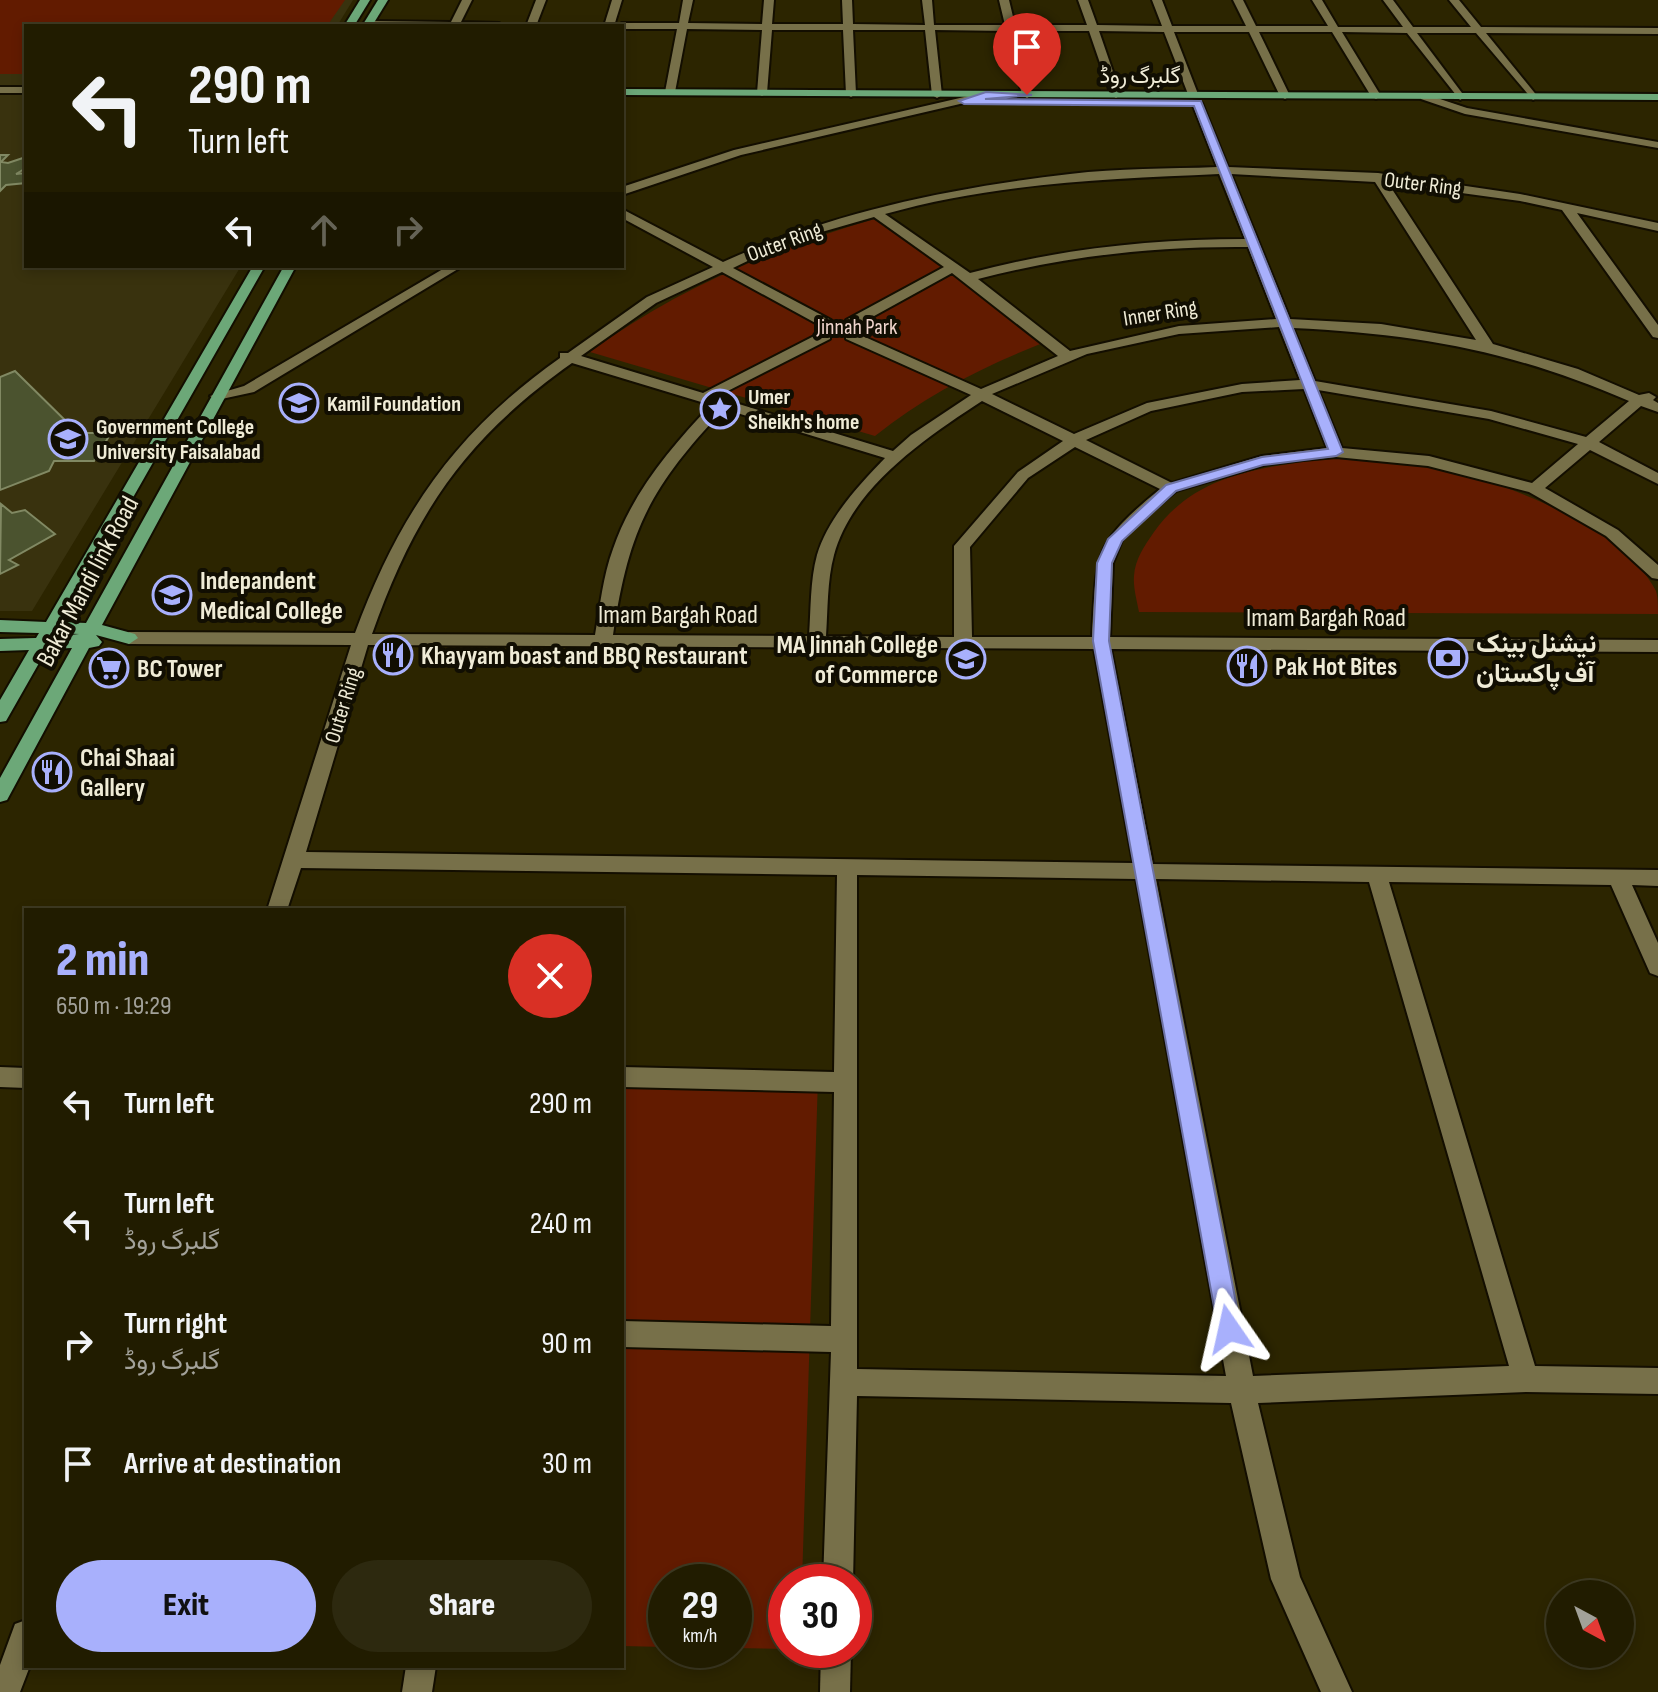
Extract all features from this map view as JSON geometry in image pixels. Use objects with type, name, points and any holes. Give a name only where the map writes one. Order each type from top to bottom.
[{"type":"main road","points":[[350,24],[365,0]]},
{"type":"main road","points":[[369,24],[383,0]]},
{"type":"main road","name":"گلبرگ روڈ","points":[[624,92],[1116,95],[1444,103],[1658,100]]},
{"type":"main road","name":"گلبرگ روڈ","points":[[624,99],[964,101],[1376,96],[1658,100]]},
{"type":"main road","name":"Bakar Mandi link Road","points":[[0,716],[258,268]]},
{"type":"main road","name":"Bakar Mandi link Road","points":[[0,795],[289,268]]},
{"type":"main road","name":"Imam Bargah Road","points":[[0,626],[54,626],[89,636],[129,638]]},
{"type":"main road","name":"Imam Bargah Road","points":[[0,645],[42,645],[89,636]]},
{"type":"street","points":[[455,24],[467,0]]},
{"type":"street","points":[[532,24],[541,0]]},
{"type":"street","points":[[610,24],[617,0]]},
{"type":"street","points":[[670,92],[688,0]]},
{"type":"street","points":[[762,93],[769,0]]},
{"type":"street","points":[[847,0],[851,94]]},
{"type":"street","points":[[927,0],[937,95]]},
{"type":"street","points":[[1004,0],[1027,95]]},
{"type":"street","points":[[1083,0],[1116,95]]},
{"type":"street","points":[[1157,0],[1336,452]]},
{"type":"street","points":[[1238,0],[1285,96]]},
{"type":"street","points":[[1317,0],[1376,96]]},
{"type":"street","points":[[1388,0],[1460,97]]},
{"type":"street","points":[[1454,0],[1533,97]]},
{"type":"street","points":[[624,26],[1658,31]]},
{"type":"street","points":[[0,90],[24,90]]},
{"type":"street","points":[[624,190],[738,152],[986,95]]},
{"type":"street","points":[[1425,97],[1495,117],[1658,145]]},
{"type":"street","name":"Outer Ring","points":[[278,908],[363,637],[396,555],[463,449],[565,356],[627,313],[722,265],[773,242],[874,212],[1017,184],[1224,169],[1378,177],[1490,192],[1658,227]]},
{"type":"street","points":[[1378,177],[1487,346]]},
{"type":"street","points":[[1566,207],[1658,334]]},
{"type":"street","points":[[874,212],[968,278],[1066,355]]},
{"type":"street","points":[[624,214],[722,265],[825,329],[851,330],[1171,488]]},
{"type":"street","points":[[968,278],[1009,266],[1178,241],[1253,243]]},
{"type":"street","points":[[851,330],[953,267]]},
{"type":"street","points":[[217,396],[249,389],[454,268]]},
{"type":"street","name":"Inner Ring","points":[[817,641],[827,548],[854,504],[895,456],[947,412],[978,393],[1023,370],[1066,355],[1144,334],[1233,324],[1379,329],[1487,346],[1658,408]]},
{"type":"street","points":[[603,640],[620,549],[645,497],[671,455],[714,399],[825,329]]},
{"type":"street","points":[[565,356],[895,456]]},
{"type":"street","points":[[963,641],[962,546],[1023,475],[1076,439],[1147,407],[1242,388],[1309,384],[1491,415],[1587,442],[1658,479]]},
{"type":"street","points":[[1535,489],[1640,399],[1658,394]]},
{"type":"street","points":[[1337,1692],[1286,1579],[1241,1390],[1101,641],[1105,563],[1115,539],[1171,488],[1262,461],[1336,452],[1429,461],[1535,489],[1612,533],[1658,574]]},
{"type":"street","name":"Imam Bargah Road","points":[[129,638],[1658,646]]},
{"type":"street","points":[[295,860],[1658,878]]},
{"type":"street","points":[[839,1564],[844,1382],[843,1082],[847,867]]},
{"type":"street","points":[[1377,875],[1526,1379]]},
{"type":"street","points":[[1618,878],[1658,967]]},
{"type":"street","points":[[0,1077],[24,1078]]},
{"type":"street","points":[[624,1077],[843,1082]]},
{"type":"street","points":[[624,1334],[844,1339]]},
{"type":"street","points":[[844,1382],[1241,1390],[1526,1379],[1658,1381]]},
{"type":"street","points":[[5,1692],[24,1640]]},
{"type":"street","points":[[417,1692],[421,1668]]},
{"type":"street","points":[[835,1692],[836,1668]]},
{"type":"shaded area","name":"Government College University Faisalabad","points":[[0,0],[353,0],[338,24],[24,24],[24,268],[240,268],[32,611],[0,611]]},
{"type":"green space","points":[[0,0],[345,0],[328,24],[24,24],[24,74],[0,74]]},
{"type":"green space","name":"Jinnah Park","points":[[878,218],[1050,340],[959,381],[916,406],[875,436],[590,352],[658,308],[728,272]]},
{"type":"green space","points":[[1328,459],[1426,464],[1486,481],[1554,508],[1615,545],[1639,567],[1656,591],[1658,614],[1139,612],[1134,580],[1138,558],[1171,512],[1210,485],[1232,476],[1279,465]]},
{"type":"green space","points":[[624,1075],[818,1078],[803,1564],[768,1564],[768,1649],[752,1648],[752,1564],[648,1564],[648,1647],[624,1646]]},
{"type":"building","points":[[0,155],[8,155],[1,162],[8,163],[24,158],[24,169],[16,174],[24,173],[24,183],[6,185],[0,191]]},
{"type":"building","points":[[15,371],[78,433],[111,433],[94,461],[54,461],[49,471],[0,490],[0,377]]},
{"type":"building","points":[[1,504],[12,513],[25,510],[55,534],[9,560],[18,565],[0,574]]},
{"type":"place","name":"Kamil Foundation","points":[[299,403]]},
{"type":"place","name":"Umer Sheikh's home","points":[[720,409]]},
{"type":"place","name":"Government College University Faisalabad","points":[[68,439]]},
{"type":"place","name":"Indepandent Medical College","points":[[172,595]]},
{"type":"place","name":"Khayyam boast and BBQ Restaurant","points":[[393,655]]},
{"type":"place","name":"نیشنل بینک آف پاکستان","points":[[1448,658]]},
{"type":"place","name":"MA Jinnah College of Commerce","points":[[966,659]]},
{"type":"place","name":"Pak Hot Bites","points":[[1247,666]]},
{"type":"place","name":"BC Tower","points":[[109,668]]},
{"type":"place","name":"Chai Shaai Gallery","points":[[52,772]]},
{"type":"route","points":[[1027,95],[986,95],[964,101],[1197,103],[1336,452],[1262,461],[1171,488],[1131,521],[1115,539],[1105,563],[1100,637],[1229,1329]]}]
